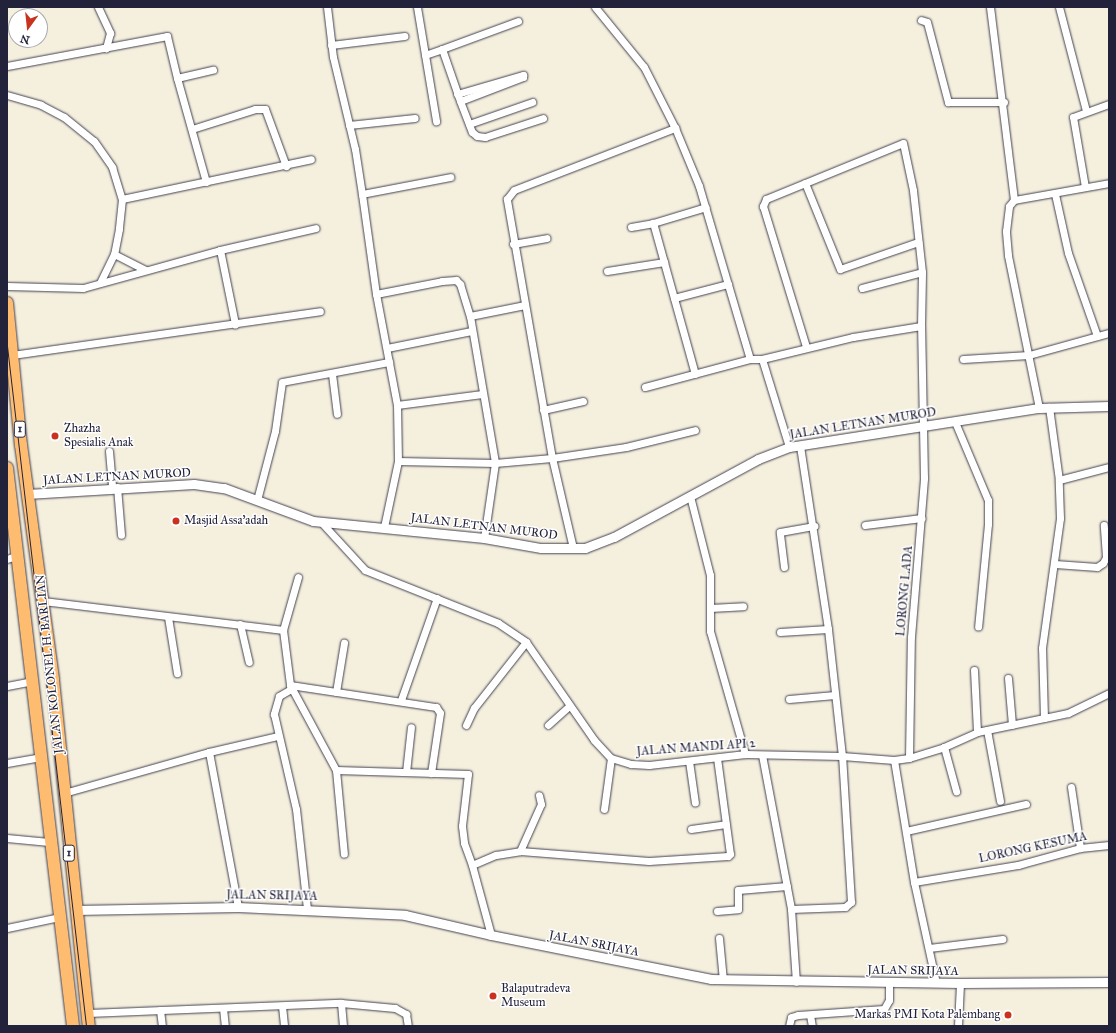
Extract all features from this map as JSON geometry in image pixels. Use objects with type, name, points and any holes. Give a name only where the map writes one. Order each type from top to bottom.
[{"type":"highway","name":"JALAN KOLONEL H. BARLIAN","points":[[7,303],[27,494],[42,601],[89,1026]]},
{"type":"highway","name":"1","points":[[7,468],[12,557],[32,681]]},
{"type":"highway","name":"JALAN KOLONEL H. BARLIAN","points":[[32,681],[49,842],[73,1026]]},
{"type":"street","points":[[98,7],[110,33],[106,48]]},
{"type":"street","points":[[327,7],[331,45],[349,125],[362,194],[376,294],[397,405],[398,461],[384,527]]},
{"type":"street","points":[[417,7],[436,121]]},
{"type":"street","points":[[595,7],[644,67],[676,131],[706,207],[750,360]]},
{"type":"street","points":[[990,7],[1004,102],[1014,200]]},
{"type":"street","points":[[1059,7],[1086,111]]},
{"type":"street","points":[[424,55],[518,21]]},
{"type":"street","points":[[924,21],[948,102],[1004,102]]},
{"type":"street","points":[[7,66],[167,36],[206,182]]},
{"type":"street","points":[[331,45],[404,36]]},
{"type":"street","points":[[442,49],[458,98],[475,135],[482,138],[543,118]]},
{"type":"street","points":[[177,78],[213,70]]},
{"type":"street","points":[[523,75],[523,77],[458,98],[523,75]]},
{"type":"street","points":[[7,95],[41,105],[82,129],[104,153],[112,167],[122,199],[114,254],[100,283]]},
{"type":"street","points":[[469,124],[532,102]]},
{"type":"street","points":[[1085,187],[1073,119],[1074,115],[1109,104]]},
{"type":"street","points":[[192,129],[255,109],[265,109],[286,166]]},
{"type":"street","points":[[349,125],[415,118]]},
{"type":"street","points":[[573,548],[552,458],[506,205],[510,193],[676,131]]},
{"type":"street","name":"LORONG LADA","points":[[805,183],[903,143],[913,190],[922,272],[922,518],[912,637],[909,758]]},
{"type":"street","points":[[122,199],[311,160]]},
{"type":"street","points":[[362,194],[450,177]]},
{"type":"street","points":[[806,347],[763,206],[771,196],[805,183],[840,269],[918,242]]},
{"type":"street","points":[[1044,718],[1042,648],[1055,564],[1060,518],[1059,480],[1044,408],[1029,355],[1007,244],[1006,215],[1009,206],[1014,200],[1055,194],[1109,183]]},
{"type":"street","points":[[1055,194],[1068,253],[1097,336]]},
{"type":"street","points":[[631,227],[653,223],[706,207]]},
{"type":"street","points":[[653,223],[695,374]]},
{"type":"street","points":[[7,286],[76,290],[220,250],[316,228]]},
{"type":"street","points":[[512,244],[546,238]]},
{"type":"street","points":[[220,250],[235,324]]},
{"type":"street","points":[[114,254],[145,270]]},
{"type":"street","points":[[607,271],[664,262]]},
{"type":"street","points":[[862,288],[922,272]]},
{"type":"street","points":[[376,294],[456,280],[460,284],[470,316],[482,394],[495,463],[484,538]]},
{"type":"street","points":[[674,298],[728,284]]},
{"type":"street","points":[[470,316],[525,306]]},
{"type":"street","points":[[12,355],[320,311]]},
{"type":"street","points":[[645,387],[806,347],[921,326]]},
{"type":"street","points":[[387,348],[472,331]]},
{"type":"street","points":[[963,358],[1029,355],[1109,333]]},
{"type":"street","points":[[762,359],[790,447]]},
{"type":"street","points":[[257,500],[275,431],[282,383],[389,362]]},
{"type":"street","points":[[332,374],[337,414]]},
{"type":"street","points":[[397,405],[482,394]]},
{"type":"street","points":[[543,410],[583,401]]},
{"type":"street","name":"JALAN LETNAN MUROD","points":[[27,494],[115,487],[194,484],[224,488],[302,519],[484,538],[541,548],[584,548],[614,537],[758,459],[790,447],[1044,408],[1109,406]]},
{"type":"street","points":[[955,422],[988,500],[988,524],[978,628]]},
{"type":"street","points":[[398,461],[495,463],[552,458],[626,447],[695,430]]},
{"type":"street","points":[[791,909],[845,907],[851,902],[842,756],[828,629],[814,526],[800,446]]},
{"type":"street","points":[[109,451],[121,536]]},
{"type":"street","points":[[1059,480],[1109,467]]},
{"type":"street","points":[[690,496],[710,575],[710,631],[745,754]]},
{"type":"street","points":[[865,525],[922,518]]},
{"type":"street","points":[[321,522],[365,570],[498,622],[526,642],[569,706],[611,758],[604,809]]},
{"type":"street","points":[[1055,564],[1098,567],[1103,563],[1106,557],[1104,525]]},
{"type":"street","points":[[784,567],[780,532],[814,526]]},
{"type":"street","points":[[298,577],[283,630],[291,687],[336,770],[344,854]]},
{"type":"street","points":[[401,700],[437,598]]},
{"type":"street","points":[[42,601],[283,630]]},
{"type":"street","points":[[710,608],[743,606]]},
{"type":"street","points":[[168,617],[176,673]]},
{"type":"street","points":[[240,624],[250,662]]},
{"type":"street","points":[[780,632],[828,629]]},
{"type":"street","points":[[466,725],[474,708],[526,642]]},
{"type":"street","points":[[336,692],[344,644]]},
{"type":"street","points":[[974,670],[977,732]]},
{"type":"street","points":[[1008,678],[1012,725]]},
{"type":"street","points":[[7,686],[32,681]]},
{"type":"street","points":[[307,909],[296,809],[278,736],[275,705],[279,696],[291,687],[429,704],[440,710],[431,773]]},
{"type":"street","name":"JALAN MANDI API 2","points":[[611,758],[648,765],[745,754],[842,756],[894,760],[909,758],[944,748],[977,732],[1068,712],[1109,693]]},
{"type":"street","points":[[789,699],[835,695]]},
{"type":"street","points":[[548,725],[569,706]]},
{"type":"street","points":[[406,772],[411,727]]},
{"type":"street","points":[[987,730],[1000,801]]},
{"type":"street","points":[[64,793],[209,752],[278,736]]},
{"type":"street","points":[[944,748],[956,791]]},
{"type":"street","points":[[209,752],[238,907]]},
{"type":"street","points":[[762,755],[791,909],[796,982]]},
{"type":"street","points":[[7,763],[40,758]]},
{"type":"street","points":[[472,865],[496,854],[520,851],[649,861],[728,856],[730,854],[717,758]]},
{"type":"street","points":[[894,760],[914,882],[936,982]]},
{"type":"street","points":[[689,761],[695,803]]},
{"type":"street","points":[[336,770],[468,774],[462,826],[464,843],[472,865],[491,935]]},
{"type":"street","points":[[1071,788],[1080,848]]},
{"type":"street","points":[[520,851],[541,804],[539,795]]},
{"type":"street","points":[[906,830],[1026,804]]},
{"type":"street","points":[[691,829],[726,824]]},
{"type":"street","points":[[7,838],[49,842]]},
{"type":"street","name":"LORONG KESUMA","points":[[914,882],[1018,865],[1080,848],[1109,845]]},
{"type":"street","points":[[717,911],[738,909],[738,890],[787,886]]},
{"type":"street","name":"JALAN SRIJAYA","points":[[76,910],[238,907],[307,909],[405,915],[491,935],[724,980],[960,983],[1109,982]]},
{"type":"street","points":[[7,928],[59,917]]},
{"type":"street","points":[[719,938],[724,980]]},
{"type":"street","points":[[929,948],[1002,939]]},
{"type":"street","points":[[789,1026],[792,1017],[884,1009],[889,1000],[889,982]]},
{"type":"street","points":[[958,1026],[960,983]]},
{"type":"street","points":[[88,1013],[341,1004],[395,1008],[406,1014],[408,1026]]},
{"type":"street","points":[[341,1004],[343,1026]]},
{"type":"street","points":[[282,1006],[284,1026]]},
{"type":"street","points":[[223,1008],[225,1026]]},
{"type":"street","points":[[160,1010],[162,1026]]},
{"type":"street","points":[[810,1015],[812,1026]]},
{"type":"tram line","points":[[7,346],[86,1026]]},
{"type":"place","name":"Zhazha Spesialis Anak","points":[[55,436]]},
{"type":"place","name":"Masjid Assa'adah","points":[[176,521]]},
{"type":"place","name":"Balaputradeva Museum","points":[[493,996]]},
{"type":"place","name":"Markas PMI Kota Palembang","points":[[1008,1015]]}]
